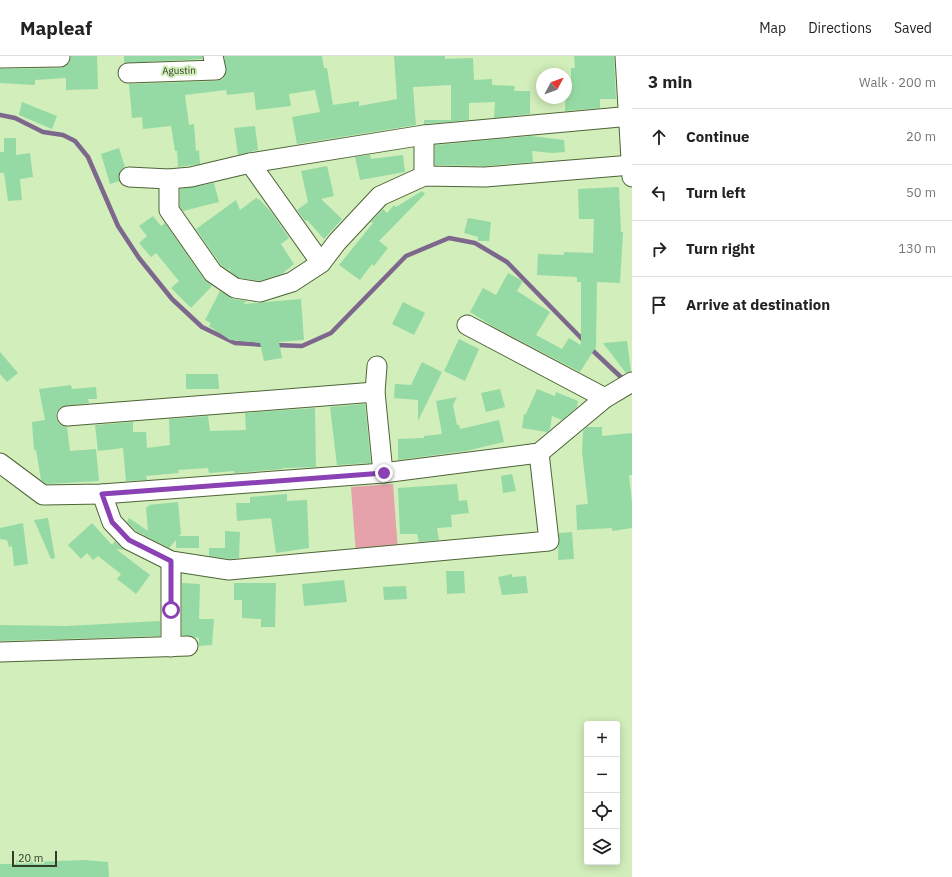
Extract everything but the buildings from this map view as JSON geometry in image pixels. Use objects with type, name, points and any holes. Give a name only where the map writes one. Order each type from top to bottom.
[{"type":"street","name":"Agustin","points":[[128,73],[216,70],[213,56]]},
{"type":"street","points":[[625,56],[631,116],[632,178]]},
{"type":"street","points":[[0,58],[60,58]]},
{"type":"street","points":[[129,177],[169,179],[192,177],[250,163],[424,135],[631,116]]},
{"type":"street","points":[[424,135],[424,176]]},
{"type":"street","points":[[250,163],[321,263]]},
{"type":"street","points":[[169,179],[169,210],[213,273],[235,288],[260,292],[292,282],[321,263],[341,237],[380,196],[424,176],[485,177],[632,165]]},
{"type":"street","points":[[467,325],[604,398]]},
{"type":"street","points":[[377,366],[375,392],[384,473]]},
{"type":"street","points":[[0,463],[43,495],[102,494],[384,473],[540,453],[604,398],[632,382]]},
{"type":"street","points":[[67,416],[375,392]]},
{"type":"street","points":[[102,494],[112,522],[129,540],[171,561],[229,570],[549,541],[540,453]]},
{"type":"street","points":[[0,652],[180,647],[171,561]]},
{"type":"shaded area","points":[[393,484],[398,551],[356,554],[351,487]]},
{"type":"waterway","points":[[0,115],[15,118],[43,132],[63,135],[75,141],[88,157],[118,226],[139,258],[172,299],[202,327],[235,343],[266,345]]},
{"type":"waterway","points":[[275,345],[302,346],[331,333],[406,256],[449,238],[475,243],[507,262],[585,342]]},
{"type":"waterway","points":[[590,348],[625,381]]},
{"type":"route","points":[[171,610],[171,561],[129,540],[112,522],[102,494],[384,473]]}]
